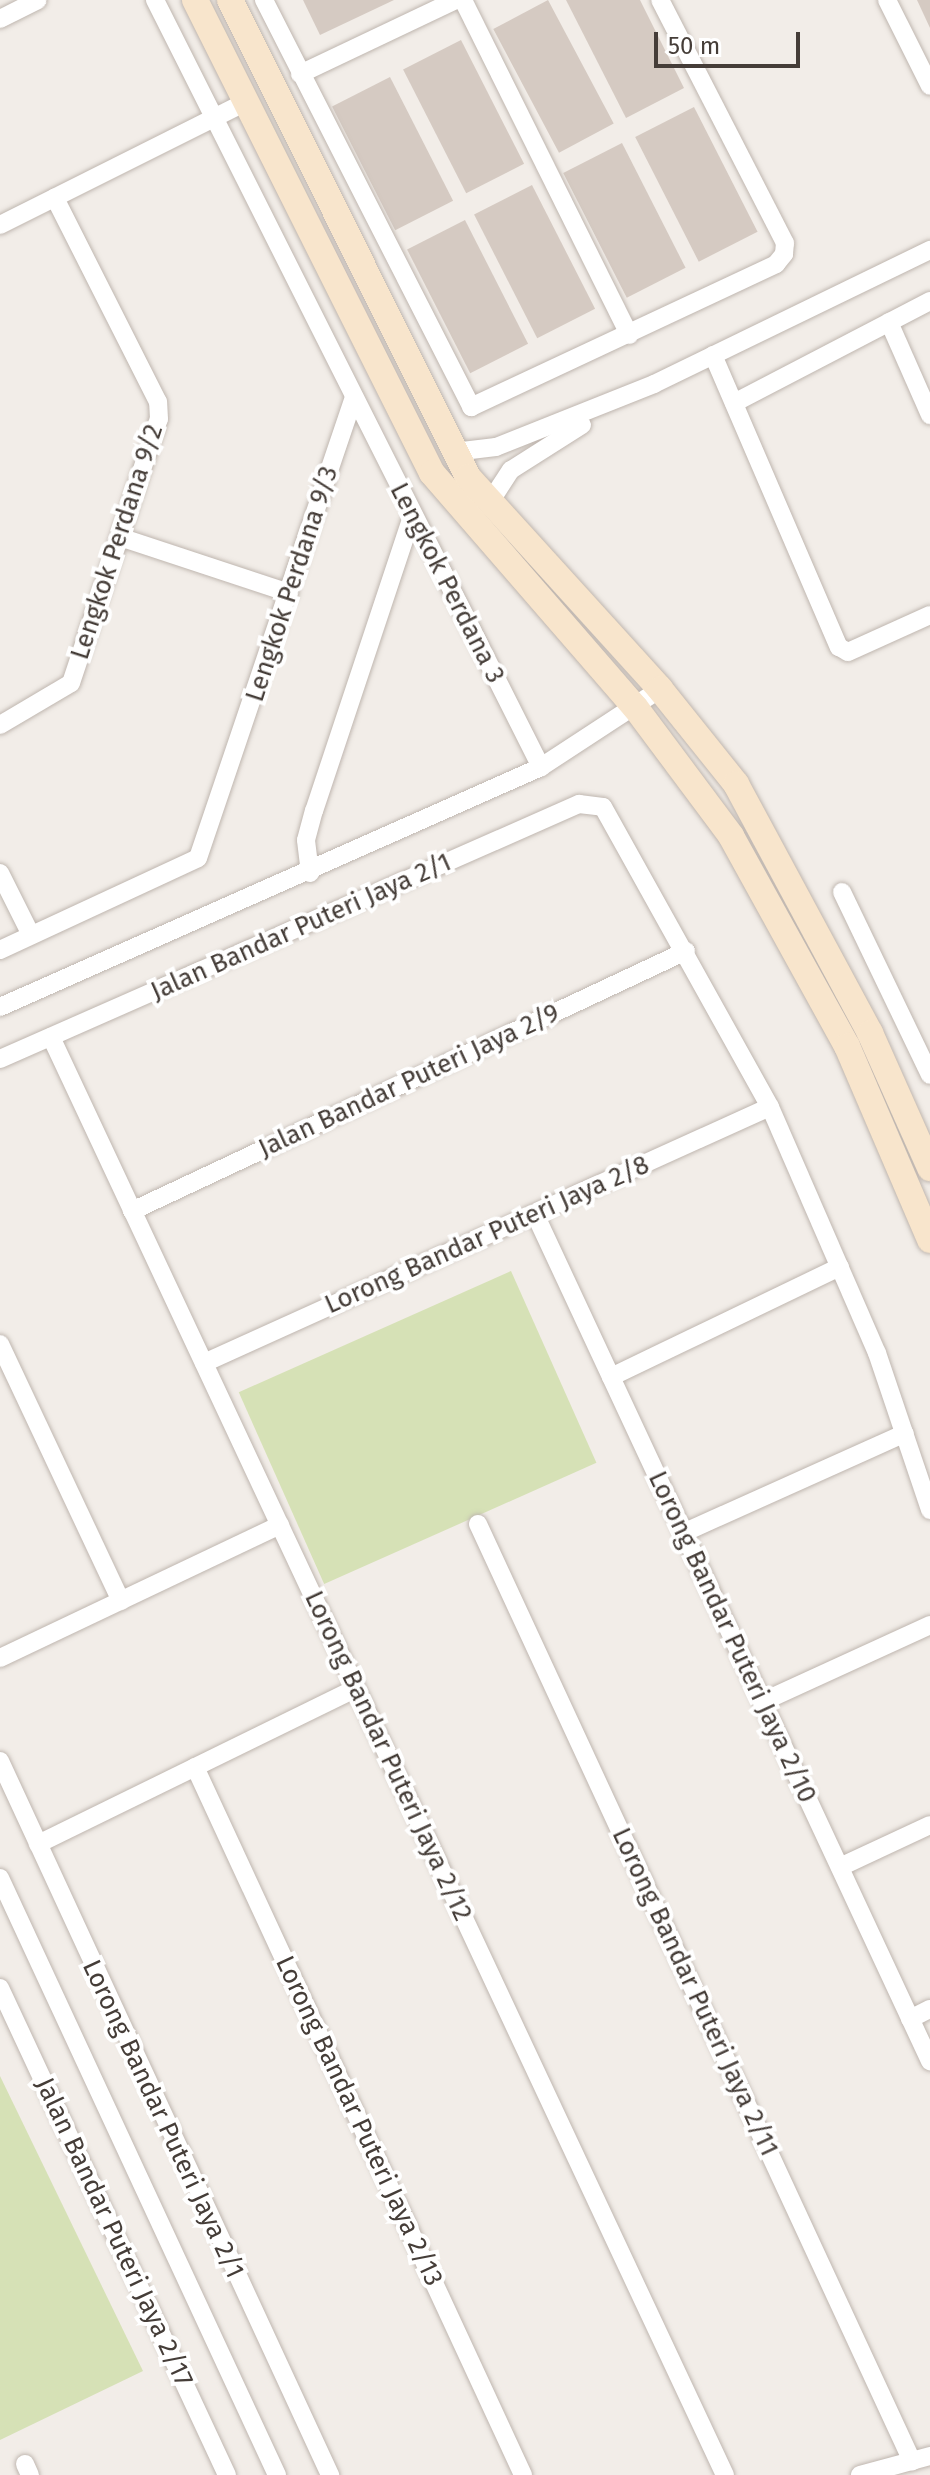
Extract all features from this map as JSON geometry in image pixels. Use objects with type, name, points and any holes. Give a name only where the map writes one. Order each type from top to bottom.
[{"type":"street","points":[[0,19],[38,0]]},
{"type":"street","points":[[155,0],[354,398]]},
{"type":"street","points":[[195,0],[445,494],[635,707],[706,799],[804,961],[888,1134],[930,1240]]},
{"type":"street","points":[[230,0],[454,452],[490,502],[660,689],[736,784],[787,871],[930,1168]]},
{"type":"street","points":[[264,0],[464,402],[483,406],[776,264],[785,243],[660,0]]},
{"type":"street","points":[[300,74],[456,0]]},
{"type":"street","points":[[463,0],[629,335]]},
{"type":"street","points":[[887,0],[930,86]]},
{"type":"street","points":[[0,225],[246,102]]},
{"type":"street","name":"Lengkok Perdana 9/2","points":[[0,725],[71,683],[153,442],[158,402],[55,198]]},
{"type":"street","points":[[454,452],[496,447],[654,384],[930,250]]},
{"type":"street","points":[[734,403],[930,301]]},
{"type":"street","points":[[889,322],[930,415]]},
{"type":"street","points":[[713,355],[839,647],[848,652],[930,615]]},
{"type":"street","points":[[490,502],[511,470],[654,384]]},
{"type":"street","name":"Lengkok Perdana 3","points":[[354,398],[541,767]]},
{"type":"street","name":"Lengkok Perdana 9/3","points":[[0,950],[198,858],[354,398]]},
{"type":"street","points":[[310,873],[306,840],[314,811],[413,514]]},
{"type":"street","points":[[120,537],[289,593]]},
{"type":"street","points":[[0,1007],[310,873],[541,767],[660,689]]},
{"type":"street","name":"Jalan Bandar Puteri Jaya 2/1","points":[[0,1059],[579,804],[603,807],[686,951]]},
{"type":"street","points":[[0,873],[31,935]]},
{"type":"street","points":[[842,892],[930,1075]]},
{"type":"street","points":[[686,951],[770,1107],[840,1267],[905,1433],[930,1510]]},
{"type":"street","name":"Jalan Bandar Puteri Jaya 2/9","points":[[132,1211],[686,951]]},
{"type":"street","name":"Lorong Bandar Puteri Jaya 2/12","points":[[51,1037],[725,2475]]},
{"type":"street","name":"Lorong Bandar Puteri Jaya 2/8","points":[[204,1363],[770,1107]]},
{"type":"street","name":"Lorong Bandar Puteri Jaya 2/10","points":[[535,1214],[930,2061]]},
{"type":"street","points":[[611,1377],[840,1267]]},
{"type":"street","points":[[0,1344],[121,1601]]},
{"type":"street","points":[[683,1533],[905,1433]]},
{"type":"street","name":"Lorong Bandar Puteri Jaya 2/11","points":[[478,1524],[921,2458]]},
{"type":"street","points":[[0,1658],[280,1525]]},
{"type":"street","points":[[762,1702],[930,1625]]},
{"type":"street","points":[[38,1844],[356,1688]]},
{"type":"street","name":"Lorong Bandar Puteri Jaya 2/1","points":[[0,1761],[330,2475]]},
{"type":"street","name":"Lorong Bandar Puteri Jaya 2/13","points":[[195,1767],[523,2475]]},
{"type":"street","points":[[840,1867],[930,1825]]},
{"type":"street","points":[[0,1878],[277,2475]]},
{"type":"street","name":"Jalan Bandar Puteri Jaya 2/17","points":[[0,1988],[227,2475]]},
{"type":"street","points":[[910,2019],[930,2009]]},
{"type":"street","points":[[860,2475],[921,2458]]},
{"type":"green space","points":[[511,1271],[596,1463],[324,1584],[239,1392]]},
{"type":"green space","points":[[0,2076],[143,2371],[0,2440]]},
{"type":"building","points":[[303,0],[394,0],[320,35]]},
{"type":"building","points":[[548,0],[614,124],[559,153],[493,29]]},
{"type":"building","points":[[566,0],[640,0],[684,88],[626,118]]},
{"type":"building","points":[[917,0],[930,0],[930,28]]},
{"type":"building","points":[[461,40],[524,164],[466,193],[403,70]]},
{"type":"building","points":[[390,77],[453,201],[395,230],[332,107]]},
{"type":"building","points":[[694,107],[758,232],[699,262],[635,137]]},
{"type":"building","points":[[622,143],[686,268],[627,298],[563,173]]},
{"type":"building","points":[[532,185],[595,309],[537,338],[474,215]]},
{"type":"building","points":[[465,220],[528,344],[470,373],[407,250]]}]
